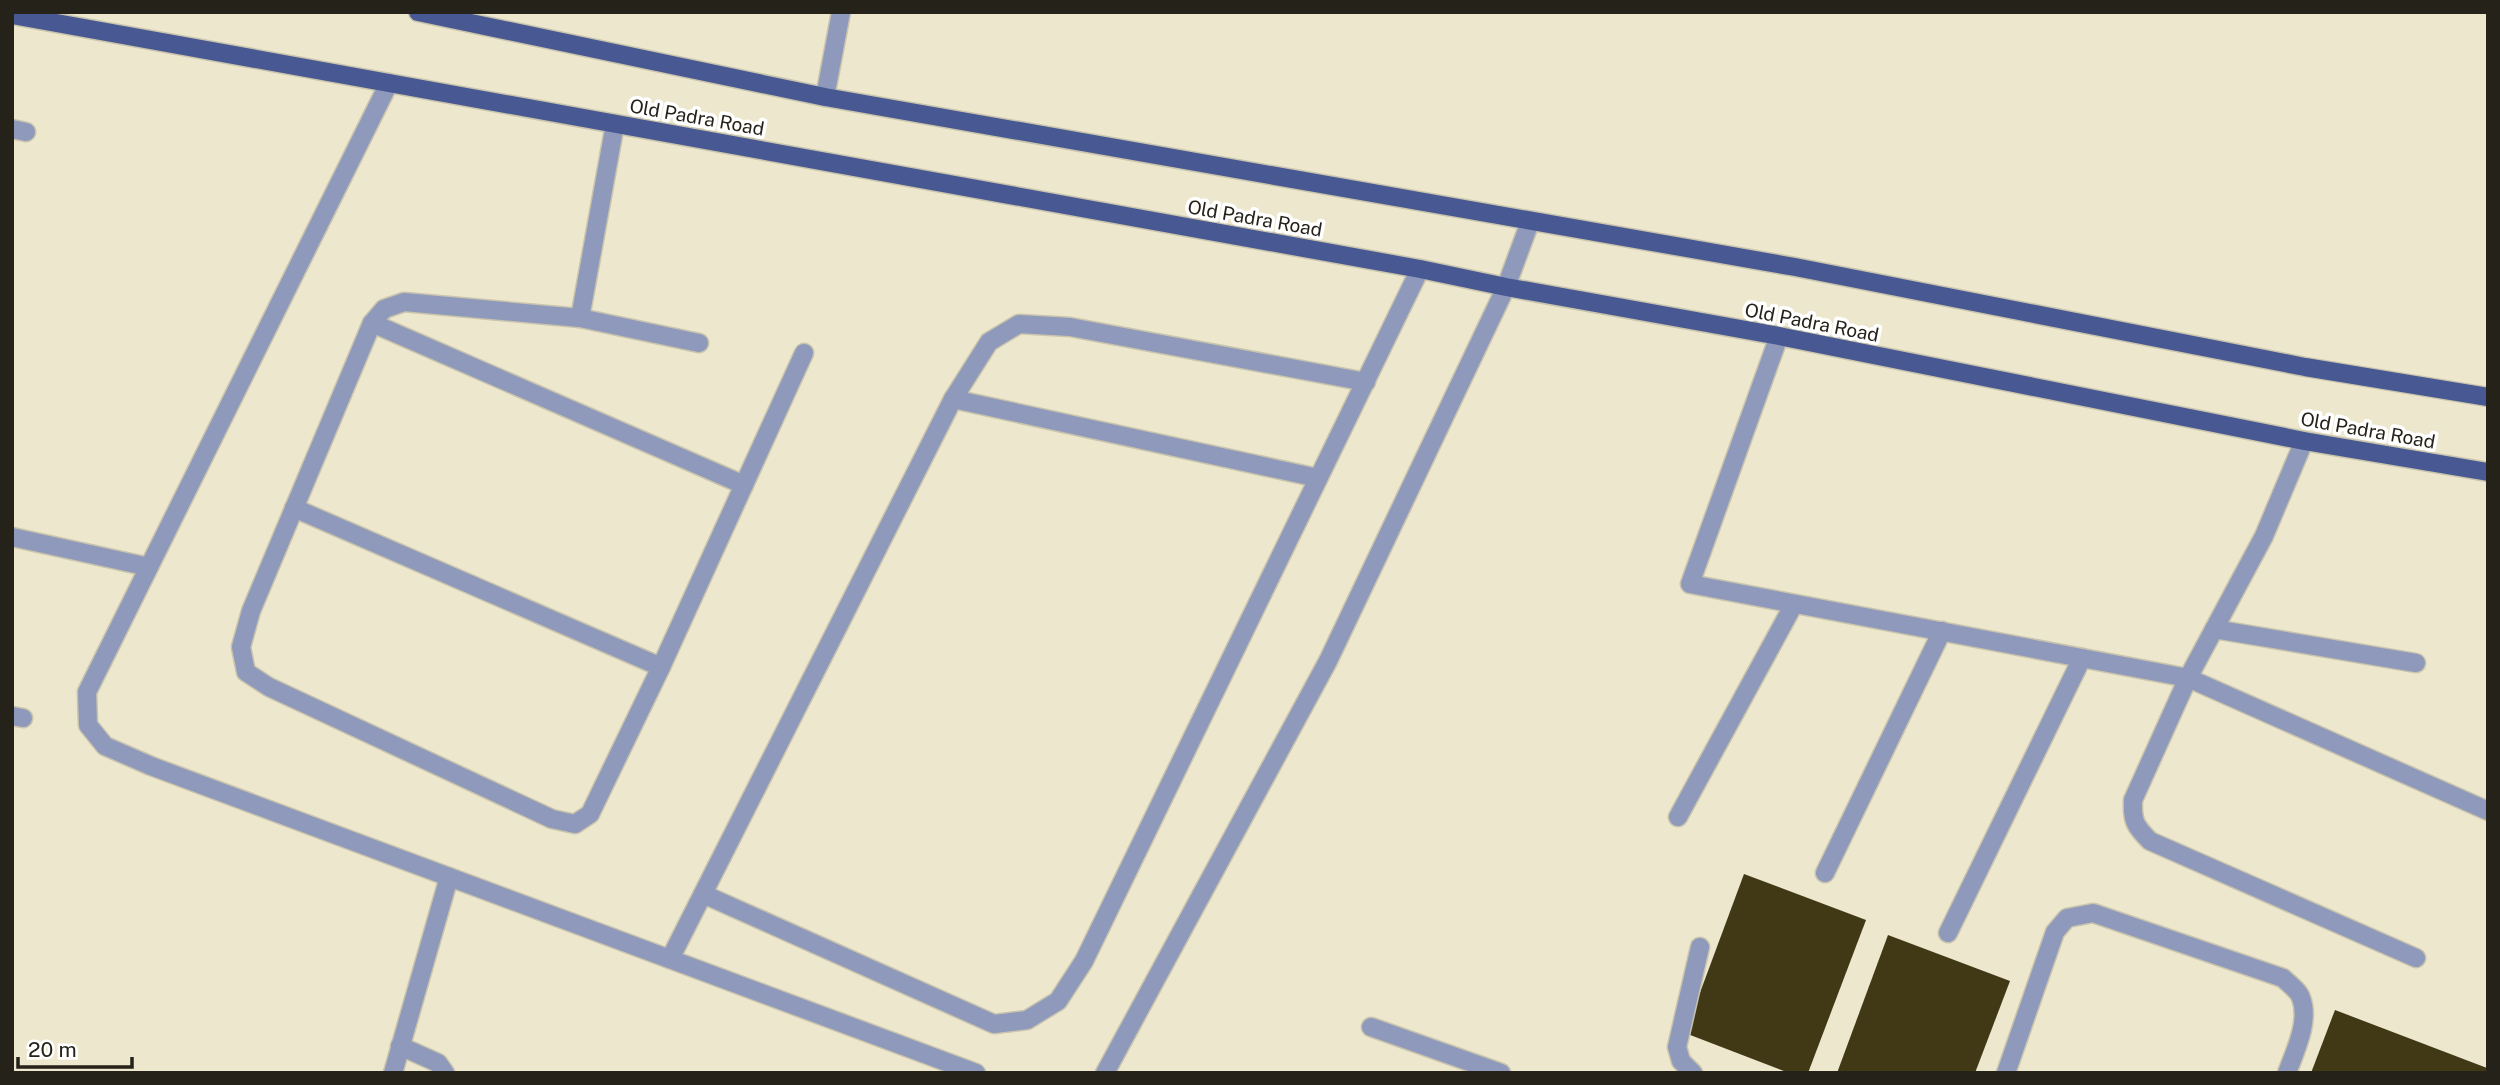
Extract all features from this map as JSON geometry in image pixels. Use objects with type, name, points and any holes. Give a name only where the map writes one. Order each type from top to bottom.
[{"type":"main road","points":[[418,12],[825,97],[1795,267],[2305,367],[2488,397]]},
{"type":"main road","name":"Old Padra Road","points":[[12,16],[1420,269],[1779,336],[2304,441],[2488,472]]},
{"type":"street","points":[[825,97],[841,12]]},
{"type":"street","points":[[389,83],[87,692],[88,725],[105,746],[151,766],[976,1073]]},
{"type":"street","points":[[580,318],[615,124]]},
{"type":"street","points":[[1105,1073],[1328,661],[1506,287],[1531,222]]},
{"type":"street","points":[[703,894],[994,1024],[1027,1020],[1058,1001],[1084,961],[1420,269]]},
{"type":"street","points":[[699,343],[580,318],[404,302],[384,309],[372,323],[251,611],[241,647],[246,672],[269,687],[552,819],[575,824],[590,814],[661,667],[804,353]]},
{"type":"street","points":[[372,323],[744,485]]},
{"type":"street","points":[[670,959],[953,399],[989,342],[1019,324],[1069,327],[1366,382]]},
{"type":"street","points":[[1779,336],[1690,584],[2188,678],[2488,811]]},
{"type":"street","points":[[953,399],[1318,478]]},
{"type":"street","points":[[2304,441],[2264,536],[2188,678],[2133,800],[2132,813],[2136,826],[2150,841],[2416,958]]},
{"type":"street","points":[[294,508],[661,667]]},
{"type":"street","points":[[12,537],[149,567]]},
{"type":"street","points":[[1678,817],[1794,604]]},
{"type":"street","points":[[2214,629],[2416,663]]},
{"type":"street","points":[[1825,873],[1942,632]]},
{"type":"street","points":[[1948,933],[2082,658]]},
{"type":"street","points":[[393,1073],[449,877]]},
{"type":"street","points":[[2006,1073],[2055,932],[2067,918],[2094,914],[2283,978],[2301,996],[2304,1012],[2300,1038],[2287,1073]]},
{"type":"street","points":[[1693,1073],[1681,1061],[1677,1046],[1700,947]]},
{"type":"street","points":[[1371,1027],[1501,1073]]},
{"type":"street","points":[[400,1046],[438,1063],[444,1073]]},
{"type":"building","points":[[1744,874],[1866,920],[1808,1073],[1789,1073],[1685,1033]]},
{"type":"building","points":[[1888,935],[2010,981],[1975,1073],[1837,1073]]},
{"type":"building","points":[[2335,1010],[2487,1068],[2485,1073],[2311,1073]]}]
